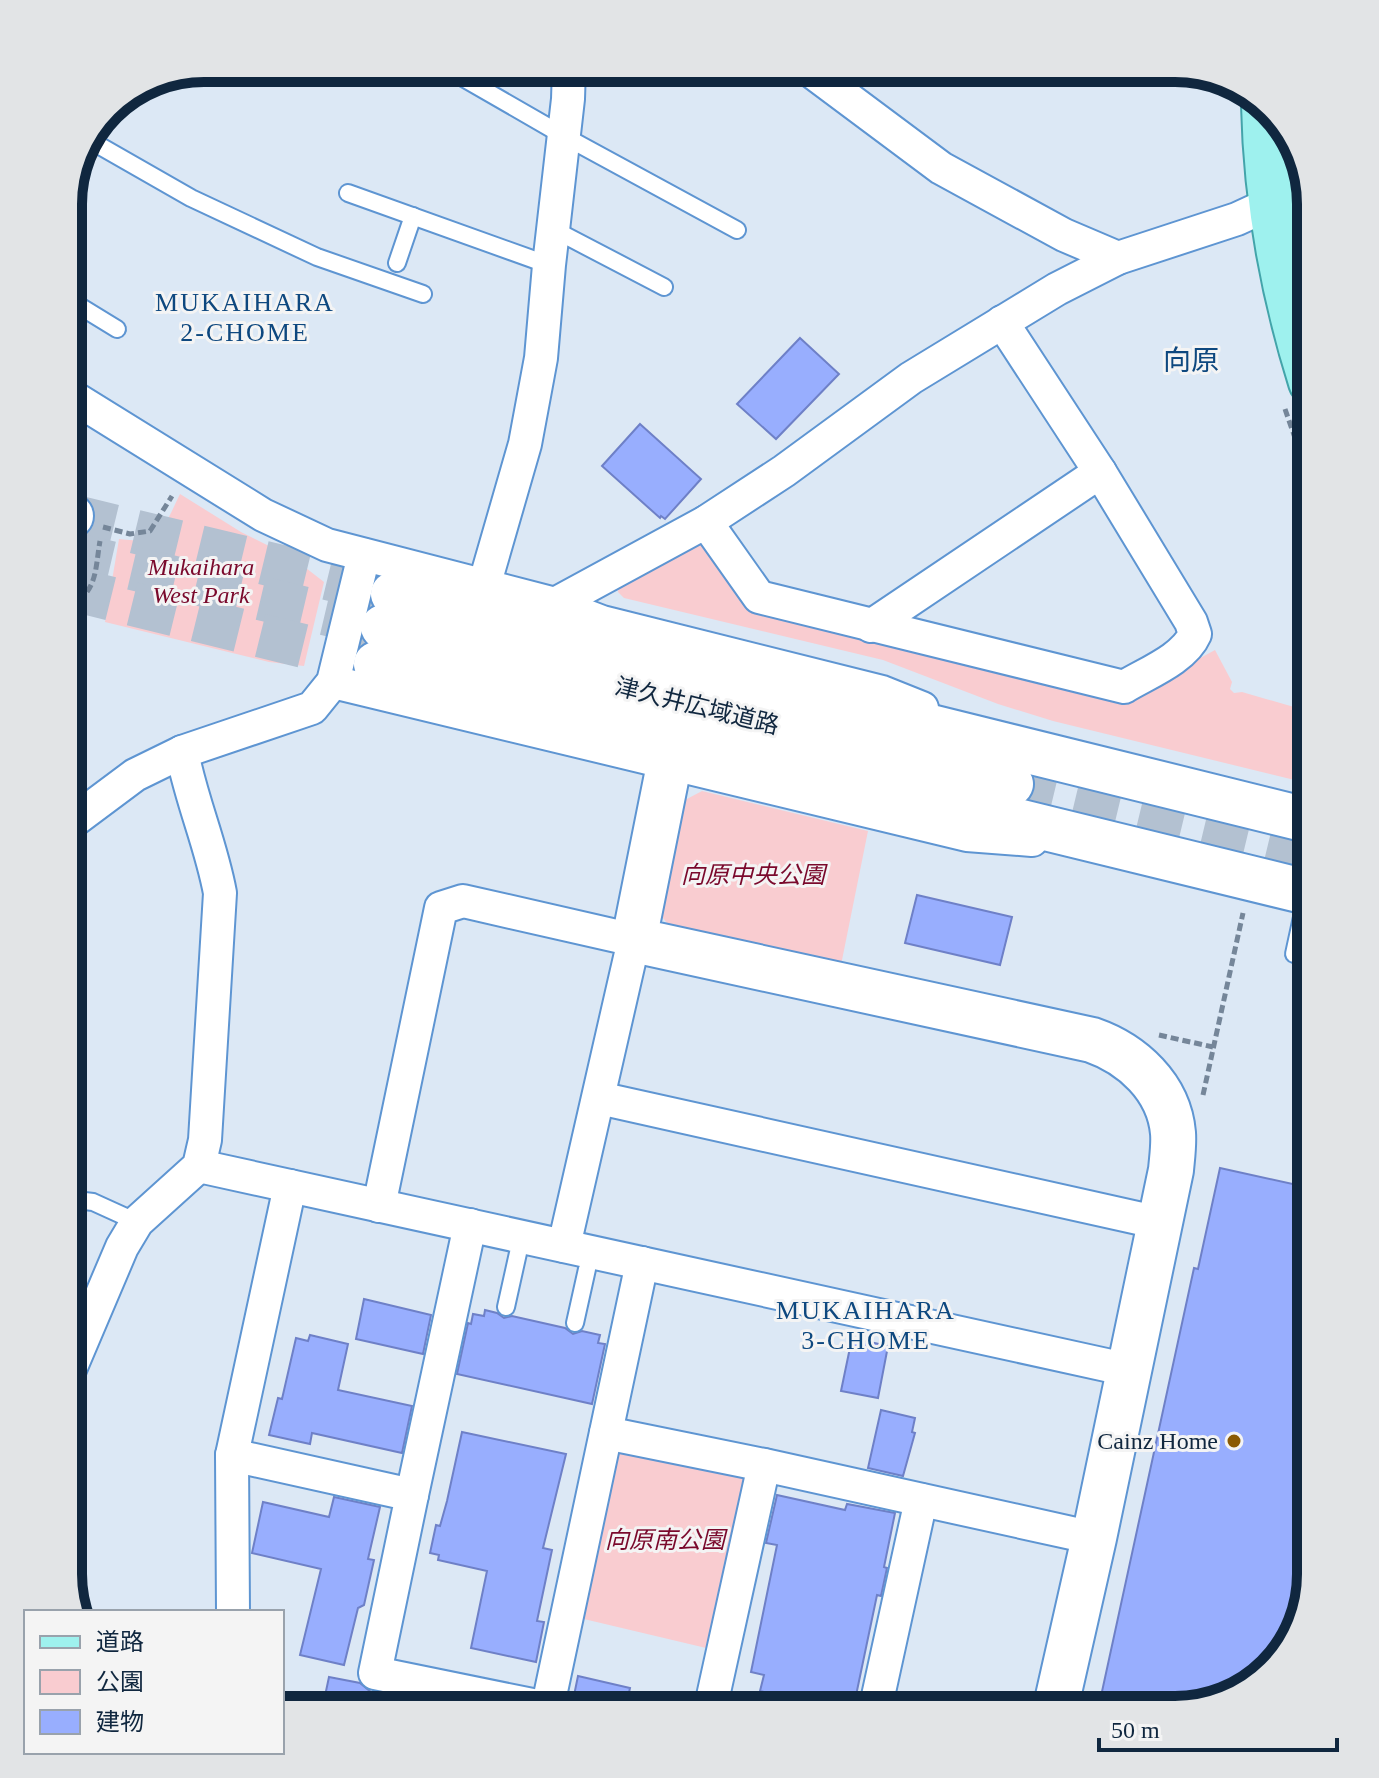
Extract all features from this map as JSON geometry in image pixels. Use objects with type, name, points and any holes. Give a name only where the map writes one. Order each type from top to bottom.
[{"type":"main road","points":[[1265,121],[1268,173],[1289,195],[1287,289],[1297,328]]},
{"type":"main road","points":[[1297,818],[1025,769],[384,628],[1119,847],[1297,890]]},
{"type":"main road","points":[[669,765],[634,940],[1109,1046],[1129,1057],[1160,1093],[1173,1132],[1171,1170],[1058,1696]]},
{"type":"street","points":[[484,586],[525,444],[541,358],[568,82]]},
{"type":"street","points":[[826,82],[941,168],[1064,235],[1118,258]]},
{"type":"street","points":[[555,604],[706,522],[784,471],[911,378],[1057,289],[1118,258],[1237,219],[1289,195]]},
{"type":"street","points":[[706,522],[759,597],[1124,687],[1181,652],[1195,634],[1191,622],[1100,472],[1002,322]]},
{"type":"street","points":[[82,403],[263,515],[327,545],[555,604],[602,622],[882,692],[1025,769]]},
{"type":"street","points":[[871,626],[1100,472]]},
{"type":"street","points":[[82,815],[135,775],[182,752],[312,708],[333,682],[364,555]]},
{"type":"street","points":[[333,682],[967,835],[1119,847]]},
{"type":"street","points":[[83,1298],[137,1222],[199,1166],[205,1140],[220,893],[215,865],[188,784],[182,752]]},
{"type":"street","points":[[379,1206],[441,908],[463,901],[634,940],[564,1246]]},
{"type":"street","points":[[599,1098],[1160,1223]]},
{"type":"street","points":[[199,1166],[1129,1370]]},
{"type":"street","points":[[233,1610],[232,1455],[290,1186]]},
{"type":"street","points":[[470,1225],[375,1673],[485,1696]]},
{"type":"street","points":[[550,1696],[642,1263]]},
{"type":"street","points":[[606,1433],[1094,1538]]},
{"type":"street","points":[[232,1455],[412,1495]]},
{"type":"street","points":[[713,1696],[764,1465]]},
{"type":"street","points":[[878,1696],[921,1500]]},
{"type":"lane","points":[[470,82],[737,230]]},
{"type":"lane","points":[[98,145],[191,198],[317,257],[423,294]]},
{"type":"lane","points":[[348,193],[549,265]]},
{"type":"lane","points":[[397,263],[413,216]]},
{"type":"lane","points":[[553,229],[664,287]]},
{"type":"lane","points":[[82,308],[117,329]]},
{"type":"lane","points":[[1294,954],[1297,942]]},
{"type":"lane","points":[[82,1201],[93,1202],[137,1222]]},
{"type":"lane","points":[[506,1307],[518,1253]]},
{"type":"lane","points":[[575,1323],[587,1269]]},
{"type":"path","points":[[85,521],[130,534],[150,531],[178,487]]},
{"type":"path","points":[[82,600],[93,582],[101,537],[85,521]]},
{"type":"path","points":[[1151,1033],[1213,1047],[1247,898]]},
{"type":"green space","name":"Mukaihara West Park","points":[[180,494],[241,532],[293,558],[324,582],[304,666],[269,662],[105,622],[119,539],[144,539],[159,531]]},
{"type":"green space","points":[[700,539],[752,608],[1125,699],[1215,650],[1232,682],[1230,689],[1234,693],[1242,692],[1297,708],[1297,781],[1053,721],[998,704],[883,660],[624,598],[618,592],[619,582]]},
{"type":"green space","name":"向原中央公園","points":[[702,791],[868,831],[841,965],[671,928],[659,913],[685,800]]},
{"type":"green space","name":"向原南公園","points":[[606,1433],[764,1465],[723,1652],[567,1615]]},
{"type":"building","points":[[800,338],[839,374],[776,439],[737,404]]},
{"type":"building","points":[[640,424],[701,479],[665,519],[660,518],[602,466]]},
{"type":"building","points":[[917,895],[1012,917],[1000,965],[905,943]]},
{"type":"building","name":"Cainz Home","points":[[1220,1168],[1297,1185],[1295,1598],[1277,1642],[1243,1676],[1215,1690],[1191,1695],[1101,1696],[1194,1268],[1198,1269]]},
{"type":"building","points":[[364,1299],[431,1315],[423,1354],[356,1339]]},
{"type":"building","points":[[485,1310],[504,1318],[512,1316],[565,1328],[573,1334],[582,1331],[600,1335],[598,1343],[605,1344],[592,1404],[457,1374],[468,1323],[471,1324],[473,1314],[484,1316]]},
{"type":"building","points":[[310,1335],[348,1344],[338,1390],[412,1406],[402,1453],[312,1433],[310,1444],[269,1435],[278,1398],[282,1399],[296,1338],[308,1341]]},
{"type":"building","points":[[852,1338],[888,1346],[878,1398],[841,1391]]},
{"type":"building","points":[[881,1410],[915,1418],[912,1432],[915,1433],[903,1476],[868,1468]]},
{"type":"building","points":[[462,1432],[566,1454],[543,1548],[552,1550],[537,1621],[544,1622],[536,1662],[471,1648],[487,1571],[438,1560],[439,1555],[430,1553],[436,1525],[440,1526],[447,1501]]},
{"type":"building","points":[[777,1495],[845,1510],[847,1504],[895,1513],[884,1567],[887,1568],[881,1596],[877,1595],[856,1696],[781,1696],[760,1691],[764,1675],[751,1672],[777,1545],[766,1543]]},
{"type":"building","points":[[334,1497],[380,1507],[368,1559],[374,1560],[364,1605],[358,1608],[344,1665],[300,1655],[321,1569],[252,1553],[263,1502],[329,1517]]},
{"type":"building","points":[[578,1676],[630,1688],[628,1696],[574,1696]]},
{"type":"building","points":[[329,1677],[360,1683],[371,1692],[391,1696],[325,1696]]},
{"type":"tunnel","points":[[82,519],[393,594]]},
{"type":"tunnel","points":[[82,556],[383,627]]},
{"type":"tunnel","points":[[82,591],[376,664]]},
{"type":"tunnel","points":[[1011,784],[1297,853]]},
{"type":"place","name":"Cainz Home","points":[[1234,1441]]},
{"type":"district","name":"MUKAIHARA 2-CHOME","points":[[245,317]]},
{"type":"district","name":"向原","points":[[1191,360]]},
{"type":"district","name":"MUKAIHARA 3-CHOME","points":[[866,1325]]}]
